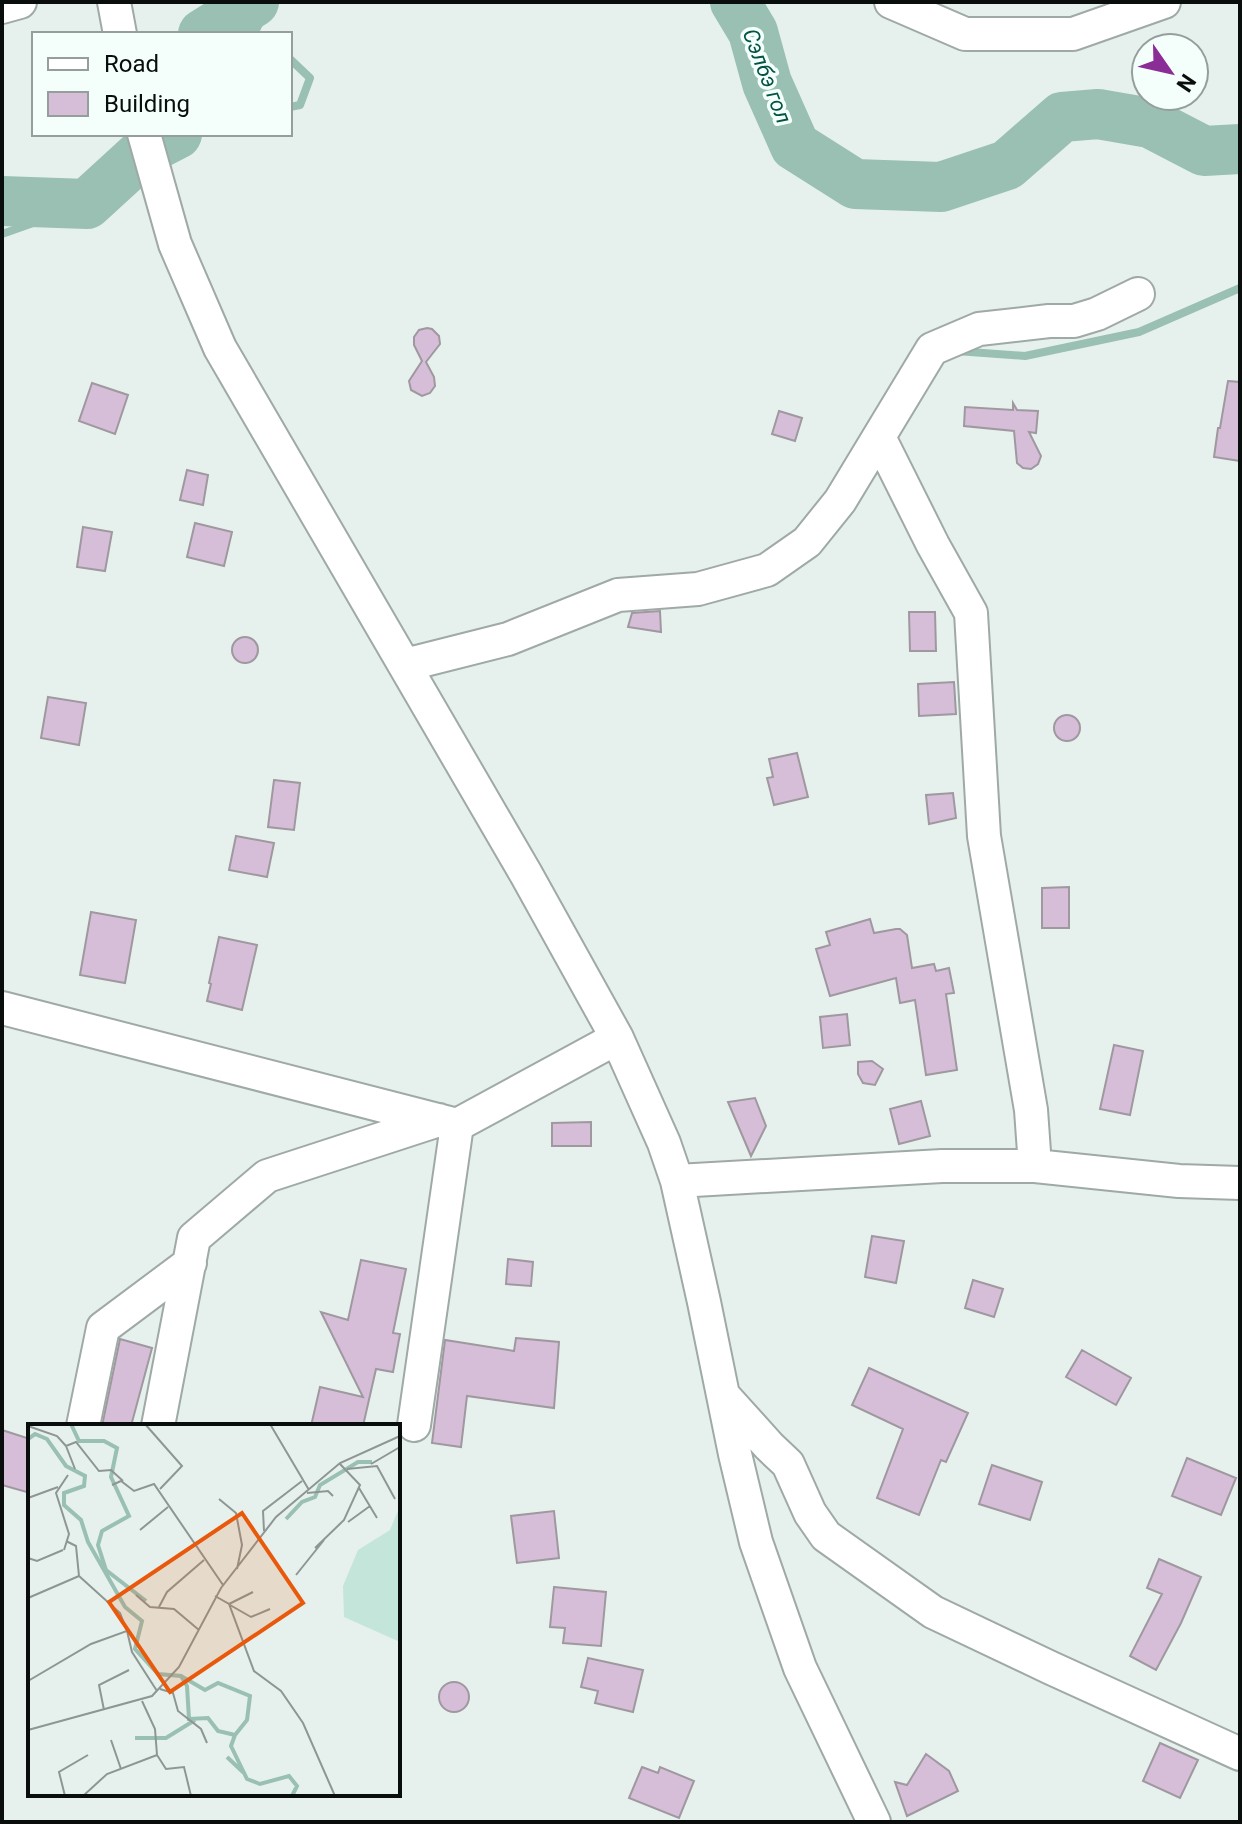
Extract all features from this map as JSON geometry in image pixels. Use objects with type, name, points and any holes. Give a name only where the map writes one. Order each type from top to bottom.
[{"type":"street","points":[[2,7],[20,2]]},
{"type":"street","points":[[114,2],[120,32]]},
{"type":"street","points":[[891,2],[965,34],[1073,34],[1164,2]]},
{"type":"street","points":[[145,136],[175,244],[220,348],[526,874],[617,1038],[664,1143],[677,1181],[756,1542],[800,1668],[874,1822]]},
{"type":"street","points":[[405,665],[508,639],[618,595],[698,589],[767,570],[807,542],[840,501],[932,349],[979,329],[1074,321],[1097,314],[1138,294]]},
{"type":"street","points":[[879,437],[971,613],[984,836],[1031,1110],[1035,1166]]},
{"type":"street","points":[[2,1008],[448,1123]]},
{"type":"street","points":[[158,1424],[194,1238],[267,1176],[448,1123],[617,1038]]},
{"type":"street","points":[[414,1425],[448,1123]]},
{"type":"street","points":[[677,1181],[942,1166],[1035,1166],[1179,1181],[1240,1183]]},
{"type":"street","points":[[83,1424],[103,1328],[190,1263]]},
{"type":"street","points":[[723,1395],[788,1464],[810,1513],[826,1536],[933,1612],[1240,1754]]},
{"type":"building","points":[[427,328],[439,336],[440,344],[426,362],[435,386],[430,393],[422,396],[411,390],[409,381],[422,361],[414,345],[414,337],[419,330]]},
{"type":"building","points":[[1228,381],[1240,382],[1240,461],[1214,457]]},
{"type":"building","points":[[92,383],[128,395],[115,434],[79,421]]},
{"type":"building","points":[[1013,403],[1017,410],[1038,411],[1036,433],[1029,432],[1041,456],[1038,464],[1031,469],[1017,463],[1014,431],[964,426],[965,407],[1013,410]]},
{"type":"building","points":[[779,411],[802,418],[795,441],[772,434]]},
{"type":"building","points":[[187,470],[208,475],[203,505],[180,500]]},
{"type":"building","points":[[195,523],[232,532],[224,566],[187,557]]},
{"type":"building","points":[[83,527],[112,532],[105,571],[77,567]]},
{"type":"building","points":[[660,611],[661,632],[628,627],[632,613]]},
{"type":"building","points":[[909,612],[935,612],[936,651],[910,651]]},
{"type":"building","points":[[245,637],[254,641],[258,650],[254,659],[245,663],[236,659],[232,650],[236,641]]},
{"type":"building","points":[[954,682],[956,714],[919,716],[918,684]]},
{"type":"building","points":[[48,697],[86,703],[79,745],[41,738]]},
{"type":"building","points":[[1067,715],[1076,719],[1080,728],[1076,737],[1067,741],[1058,737],[1054,728],[1058,719]]},
{"type":"building","points":[[797,753],[808,797],[774,805],[767,778],[773,777],[769,759]]},
{"type":"building","points":[[274,780],[300,783],[294,830],[268,827]]},
{"type":"building","points":[[953,793],[956,818],[929,824],[926,795]]},
{"type":"building","points":[[236,836],[274,843],[267,877],[229,870]]},
{"type":"building","points":[[1069,887],[1069,928],[1042,928],[1042,888]]},
{"type":"building","points":[[91,912],[136,920],[125,983],[80,975]]},
{"type":"building","points":[[870,919],[874,933],[900,929],[907,935],[912,968],[934,964],[936,971],[949,968],[954,993],[946,994],[957,1070],[926,1075],[915,1000],[900,1003],[896,978],[830,996],[816,949],[830,945],[826,932]]},
{"type":"building","points":[[219,937],[257,945],[242,1010],[207,1001]]},
{"type":"building","points":[[847,1014],[850,1045],[823,1048],[820,1017]]},
{"type":"building","points":[[1114,1045],[1143,1051],[1130,1115],[1100,1109]]},
{"type":"building","points":[[872,1061],[883,1069],[875,1085],[863,1083],[858,1074],[858,1062]]},
{"type":"building","points":[[755,1098],[766,1126],[751,1156],[728,1102]]},
{"type":"building","points":[[921,1101],[930,1136],[899,1144],[890,1109]]},
{"type":"building","points":[[591,1122],[591,1146],[552,1146],[552,1123]]},
{"type":"building","points":[[872,1236],[904,1241],[896,1283],[865,1277]]},
{"type":"building","points":[[508,1259],[533,1262],[531,1286],[506,1284]]},
{"type":"building","points":[[361,1260],[406,1269],[393,1333],[400,1334],[393,1372],[376,1369],[363,1424],[311,1424],[320,1387],[363,1397],[321,1312],[348,1320]]},
{"type":"building","points":[[973,1280],[1003,1289],[994,1317],[965,1308]]},
{"type":"building","points":[[516,1338],[559,1342],[554,1408],[467,1396],[461,1447],[432,1443],[445,1340],[514,1351]]},
{"type":"building","points":[[120,1339],[152,1348],[132,1424],[102,1424]]},
{"type":"building","points":[[1082,1350],[1131,1378],[1116,1405],[1066,1377]]},
{"type":"building","points":[[869,1368],[968,1413],[946,1462],[941,1460],[919,1515],[877,1498],[903,1429],[852,1405]]},
{"type":"building","points":[[2,1430],[28,1438],[28,1492],[2,1485]]},
{"type":"building","points":[[1187,1458],[1236,1478],[1221,1515],[1172,1496]]},
{"type":"building","points":[[992,1465],[1042,1482],[1030,1520],[979,1504]]},
{"type":"building","points":[[554,1511],[559,1558],[517,1563],[511,1516]]},
{"type":"building","points":[[1159,1559],[1201,1577],[1156,1670],[1130,1656],[1162,1594],[1147,1588]]},
{"type":"building","points":[[554,1587],[606,1592],[601,1646],[563,1643],[565,1628],[550,1627]]},
{"type":"building","points":[[588,1658],[643,1670],[633,1712],[595,1703],[598,1691],[581,1687]]},
{"type":"building","points":[[454,1682],[465,1686],[469,1697],[465,1708],[454,1712],[443,1708],[439,1697],[443,1686]]},
{"type":"building","points":[[1160,1743],[1198,1760],[1180,1798],[1143,1781]]},
{"type":"building","points":[[926,1754],[949,1771],[958,1791],[907,1816],[895,1782],[907,1785]]},
{"type":"building","points":[[642,1767],[658,1773],[660,1767],[694,1781],[679,1818],[629,1798]]},
{"type":"waterway","name":"Сэлбэ гол","points":[[206,32],[254,2]]},
{"type":"waterway","points":[[255,32],[270,2]]},
{"type":"waterway","name":"Сэлбэ гол","points":[[735,2],[753,32],[767,83],[795,146],[855,184],[941,187],[1007,165],[1062,117],[1098,114],[1150,123],[1204,151],[1240,149]]},
{"type":"waterway","points":[[292,61],[310,78],[300,105],[292,107]]},
{"type":"waterway","name":"Сэлбэ гол","points":[[2,201],[87,204],[146,150],[173,136]]},
{"type":"waterway","points":[[2,234],[87,204]]},
{"type":"waterway","points":[[956,351],[1025,356],[1139,332],[1240,288]]}]
